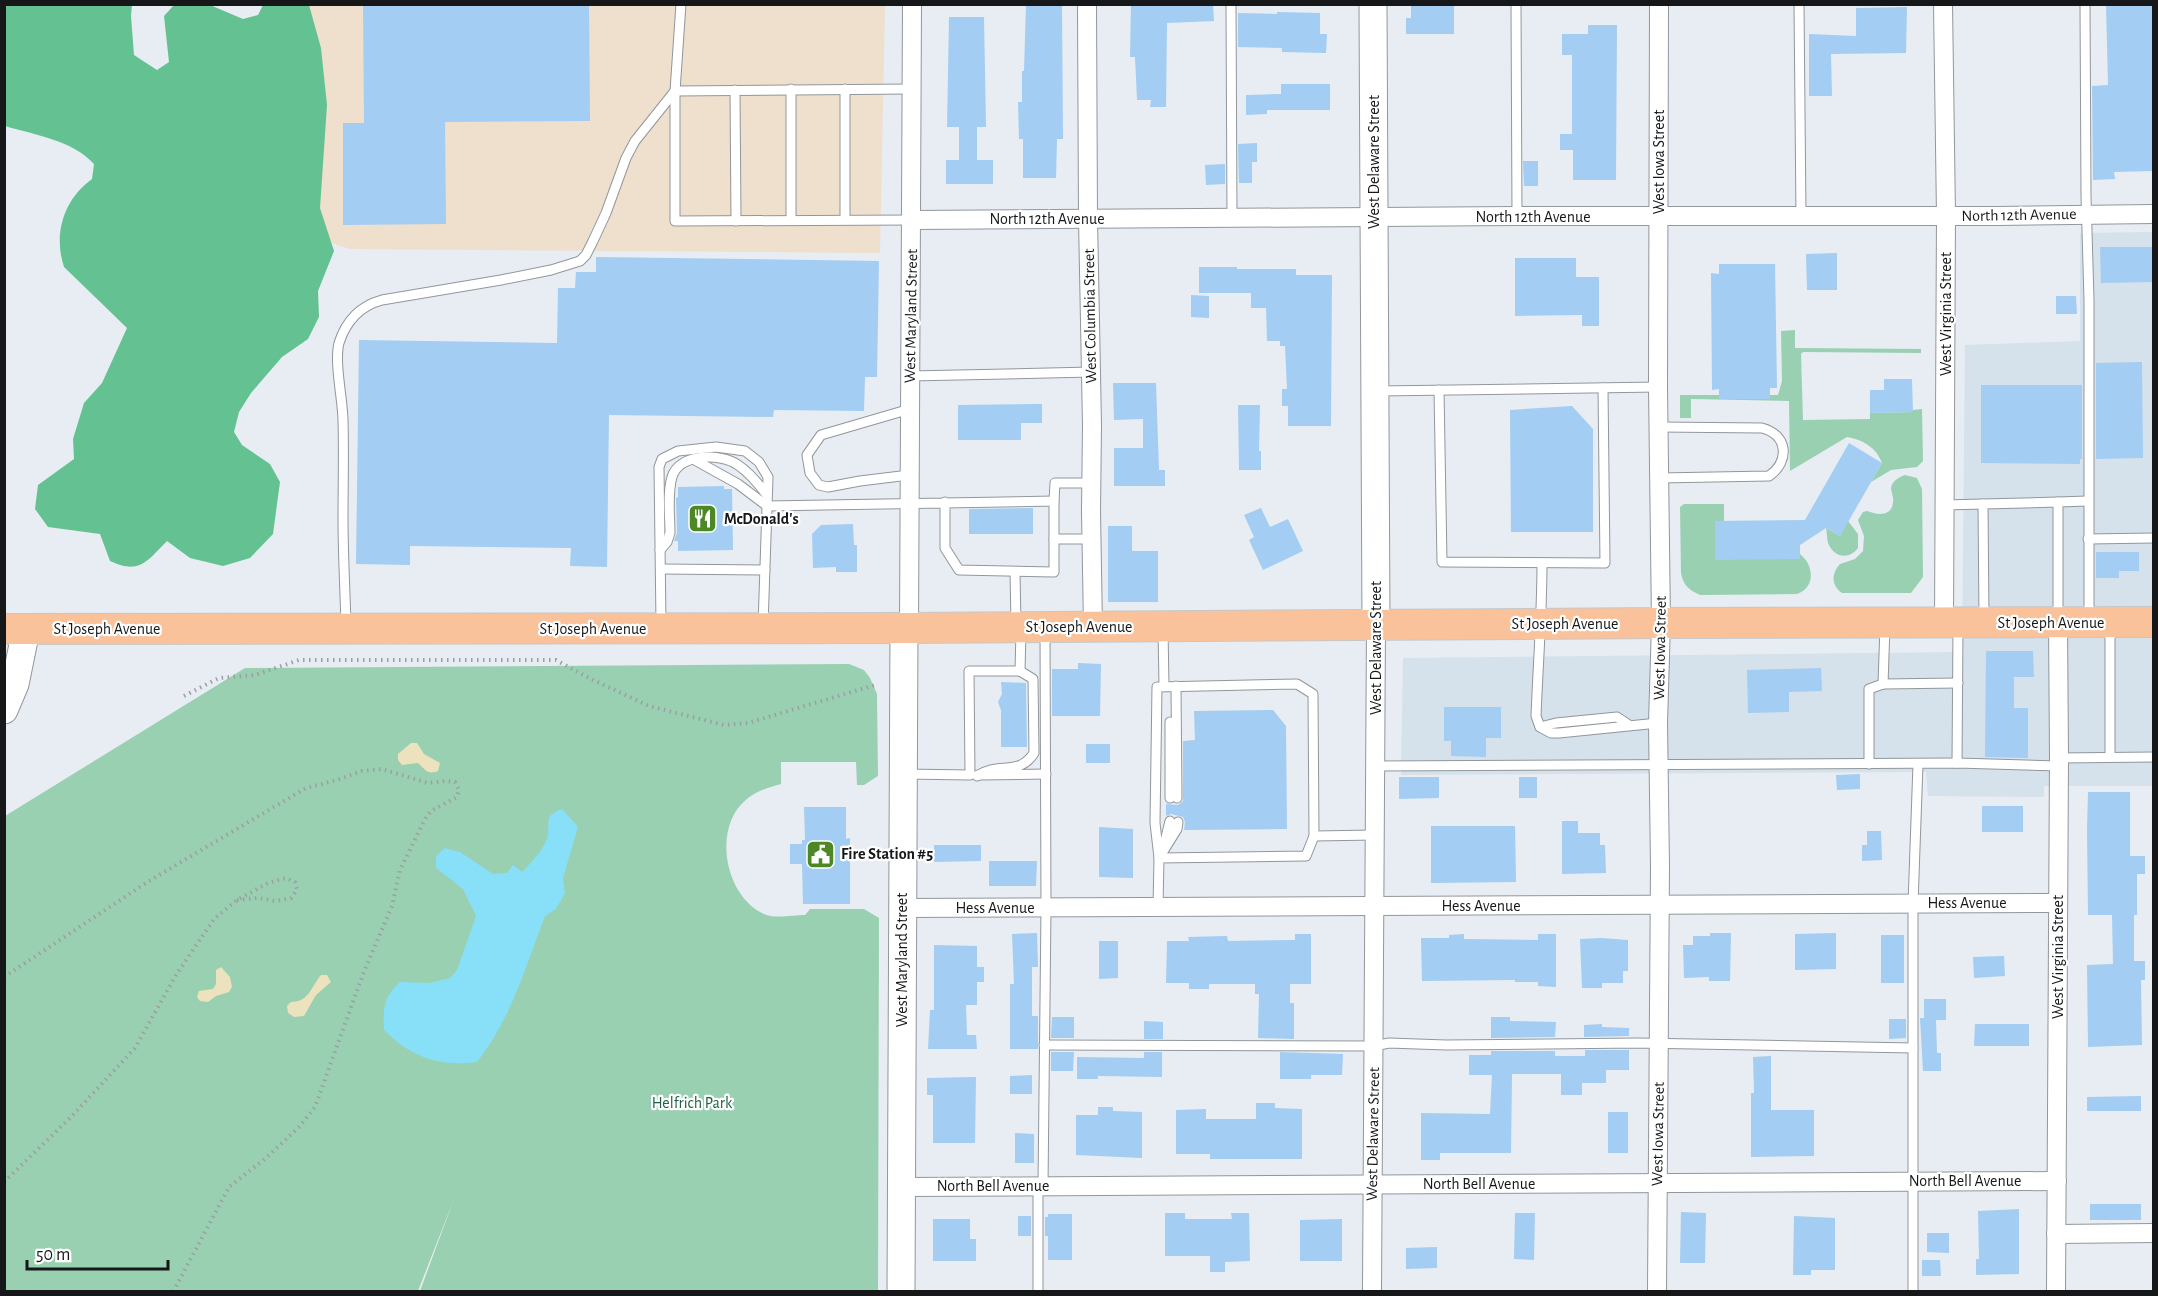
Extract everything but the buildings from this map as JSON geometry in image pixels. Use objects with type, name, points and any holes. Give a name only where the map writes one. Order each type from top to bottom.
[{"type":"main road","name":"St Joseph Avenue","points":[[15,630],[2154,622]]},
{"type":"street","name":"West Maryland Street","points":[[901,1292],[903,774],[909,503],[912,4]]},
{"type":"street","name":"West Columbia Street","points":[[1088,4],[1093,627]]},
{"type":"street","name":"West Delaware Street","points":[[1372,1292],[1376,766],[1373,4]]},
{"type":"street","name":"West Iowa Street","points":[[1657,1292],[1658,723],[1661,623],[1658,387],[1659,4]]},
{"type":"street","name":"West Virginia Street","points":[[1943,4],[1946,216],[1944,505],[1962,623]]},
{"type":"street","name":"North 12th Avenue","points":[[912,220],[2154,214]]},
{"type":"street","name":"West Virginia Street","points":[[2056,1292],[2058,623]]},
{"type":"street","points":[[4,710],[15,684],[15,630]]},
{"type":"street","name":"Hess Avenue","points":[[903,908],[2058,903]]},
{"type":"street","name":"North Bell Avenue","points":[[901,1187],[2056,1181]]},
{"type":"street","points":[[2056,1234],[2154,1233]]},
{"type":"lane","points":[[681,4],[675,91],[675,220],[736,222],[912,220]]},
{"type":"lane","points":[[1231,4],[1232,217]]},
{"type":"lane","points":[[1516,4],[1517,216]]},
{"type":"lane","points":[[1799,4],[1801,216]]},
{"type":"lane","points":[[2085,4],[2088,214],[2088,539],[2099,623],[2110,757]]},
{"type":"lane","points":[[791,89],[791,220]]},
{"type":"lane","points":[[845,89],[845,219]]},
{"type":"lane","points":[[675,91],[911,89]]},
{"type":"lane","points":[[735,90],[736,222]]},
{"type":"lane","points":[[346,629],[343,419],[338,355],[343,334],[352,318],[361,309],[382,300],[501,280],[551,270],[580,261],[593,241],[635,141],[675,91]]},
{"type":"lane","points":[[910,376],[1092,372]]},
{"type":"lane","points":[[1376,391],[1658,387]]},
{"type":"lane","points":[[1439,390],[1442,562],[1605,563],[1603,388]]},
{"type":"lane","points":[[909,475],[828,487],[819,485],[810,473],[807,455],[821,435],[910,409]]},
{"type":"lane","points":[[1659,427],[1762,428],[1777,433],[1782,442],[1783,453],[1780,464],[1769,476],[1659,478]]},
{"type":"lane","points":[[662,628],[659,467],[662,459],[678,451],[716,447],[745,451],[759,462],[768,477],[763,628]]},
{"type":"lane","points":[[660,550],[667,542],[669,533],[672,476],[677,467],[693,459],[718,458],[736,463],[753,477],[767,495]]},
{"type":"lane","points":[[693,459],[738,484],[766,506],[1054,501]]},
{"type":"lane","points":[[945,502],[945,548],[959,570],[1054,572],[1055,483],[1091,483]]},
{"type":"lane","points":[[1944,505],[2087,501]]},
{"type":"lane","points":[[2058,502],[2058,623]]},
{"type":"lane","points":[[1957,763],[1958,683],[1962,623],[1983,504]]},
{"type":"lane","points":[[2088,539],[2154,538]]},
{"type":"lane","points":[[1054,539],[1091,539]]},
{"type":"lane","points":[[1542,563],[1536,716],[1540,727],[1551,733],[1559,733],[1658,723]]},
{"type":"lane","points":[[661,570],[765,570]]},
{"type":"lane","points":[[1014,572],[1027,627],[1046,774],[1044,1045],[1038,1292]]},
{"type":"lane","points":[[1883,684],[1885,623]]},
{"type":"lane","points":[[1020,671],[1027,627]]},
{"type":"lane","points":[[1163,627],[1173,798]]},
{"type":"lane","points":[[969,671],[1020,671],[1033,679],[1034,753],[1028,762],[1021,766],[987,769],[973,775],[969,671]]},
{"type":"lane","points":[[1869,764],[1869,689],[1883,684],[1958,683]]},
{"type":"lane","points":[[1159,858],[1306,856],[1314,836],[1313,694],[1297,684],[1167,686]]},
{"type":"lane","points":[[1158,908],[1159,858],[1155,823],[1167,686]]},
{"type":"lane","points":[[1376,766],[1659,763],[1918,764],[2059,762],[2110,757],[2154,757]]},
{"type":"lane","points":[[1913,1292],[1913,903],[1918,764]]},
{"type":"lane","points":[[903,774],[1046,774]]},
{"type":"lane","points":[[1159,858],[1178,829],[1174,821]]},
{"type":"lane","points":[[1314,836],[1375,835]]},
{"type":"lane","points":[[1044,1045],[1374,1046],[1389,1043],[1913,1048]]},
{"type":"path","points":[[184,696],[219,678],[255,675],[299,660],[556,660],[649,706],[724,725],[748,723],[875,685]]},
{"type":"path","points":[[4,977],[148,881],[306,788],[362,771],[381,769],[428,783],[455,782],[459,790],[456,796],[431,811],[424,819],[400,870],[392,906],[363,974],[315,1107],[299,1127],[266,1158],[229,1186],[172,1292]]},
{"type":"path","points":[[4,1182],[71,1117],[135,1048],[149,1019],[214,919],[237,900],[268,883],[286,878],[295,882],[297,890],[291,898],[276,901],[258,898],[237,900]]},
{"type":"shaded area","points":[[307,5],[885,5],[880,253],[350,249],[304,234]]},
{"type":"shaded area","points":[[2153,232],[2153,786],[2044,786],[2044,797],[1928,796],[1926,772],[1401,775],[1403,658],[1962,652],[1965,345],[2080,341],[2080,233]]},
{"type":"green space","points":[[4,5],[132,5],[134,55],[157,70],[169,62],[164,16],[174,5],[210,5],[243,19],[258,15],[263,5],[309,5],[321,48],[327,105],[320,208],[334,251],[318,291],[319,317],[308,339],[282,357],[251,393],[239,412],[234,432],[242,445],[270,464],[280,482],[273,534],[250,558],[223,566],[190,558],[167,541],[142,564],[129,567],[120,565],[110,561],[100,534],[48,527],[35,509],[38,485],[74,459],[73,439],[84,403],[102,383],[127,328],[64,267],[61,255],[63,218],[74,197],[92,179],[94,164],[75,149],[64,144],[5,126]]},
{"type":"green space","points":[[1795,330],[1795,348],[1921,349],[1921,353],[1803,352],[1801,354],[1803,420],[1870,419],[1870,413],[1912,412],[1922,409],[1923,461],[1917,467],[1891,470],[1871,482],[1882,463],[1879,457],[1868,445],[1847,437],[1790,471],[1789,401],[1691,399],[1691,418],[1680,418],[1680,395],[1778,395],[1782,381],[1781,331]]},
{"type":"green space","points":[[1905,475],[1917,478],[1922,489],[1923,577],[1911,593],[1842,593],[1834,583],[1834,575],[1840,564],[1855,559],[1863,551],[1864,536],[1858,520],[1863,512],[1883,514],[1890,510],[1893,500],[1892,486],[1896,480]]},
{"type":"green space","points":[[1684,504],[1724,504],[1724,521],[1715,522],[1715,560],[1800,554],[1810,570],[1811,576],[1807,586],[1797,594],[1700,595],[1687,587],[1681,573],[1680,507]]},
{"type":"green space","points":[[1848,521],[1858,534],[1858,548],[1842,556],[1834,552],[1828,543],[1826,528],[1840,536]]},
{"type":"green space","name":"Helfrich Park","points":[[849,664],[864,670],[877,694],[878,776],[864,785],[857,785],[856,762],[781,762],[781,784],[747,799],[736,811],[729,826],[726,843],[727,860],[740,892],[750,905],[764,914],[805,915],[810,909],[864,909],[879,918],[878,1291],[420,1291],[454,1199],[418,1291],[5,1292],[5,816],[245,668]]},
{"type":"sand","points":[[411,743],[417,743],[424,754],[440,763],[438,771],[429,772],[418,763],[402,765],[398,760],[398,754]]},
{"type":"sand","points":[[221,967],[230,977],[232,987],[229,992],[216,996],[208,1002],[200,1001],[197,997],[199,991],[213,989],[216,984],[216,970]]},
{"type":"sand","points":[[321,975],[327,975],[331,982],[316,995],[304,1016],[294,1017],[288,1013],[287,1006],[291,1002],[306,997]]},
{"type":"water","points":[[562,809],[578,827],[563,878],[565,893],[556,909],[545,916],[517,992],[489,1045],[477,1062],[463,1063],[426,1058],[405,1047],[384,1030],[384,1010],[387,998],[400,982],[430,983],[450,978],[457,970],[476,916],[463,889],[436,868],[436,856],[445,848],[460,852],[493,874],[507,873],[513,865],[522,872],[544,845],[548,836],[549,818]]},
{"type":"place","name":"McDonald's","points":[[703,519]]},
{"type":"place","name":"Fire Station #5","points":[[820,854]]}]
